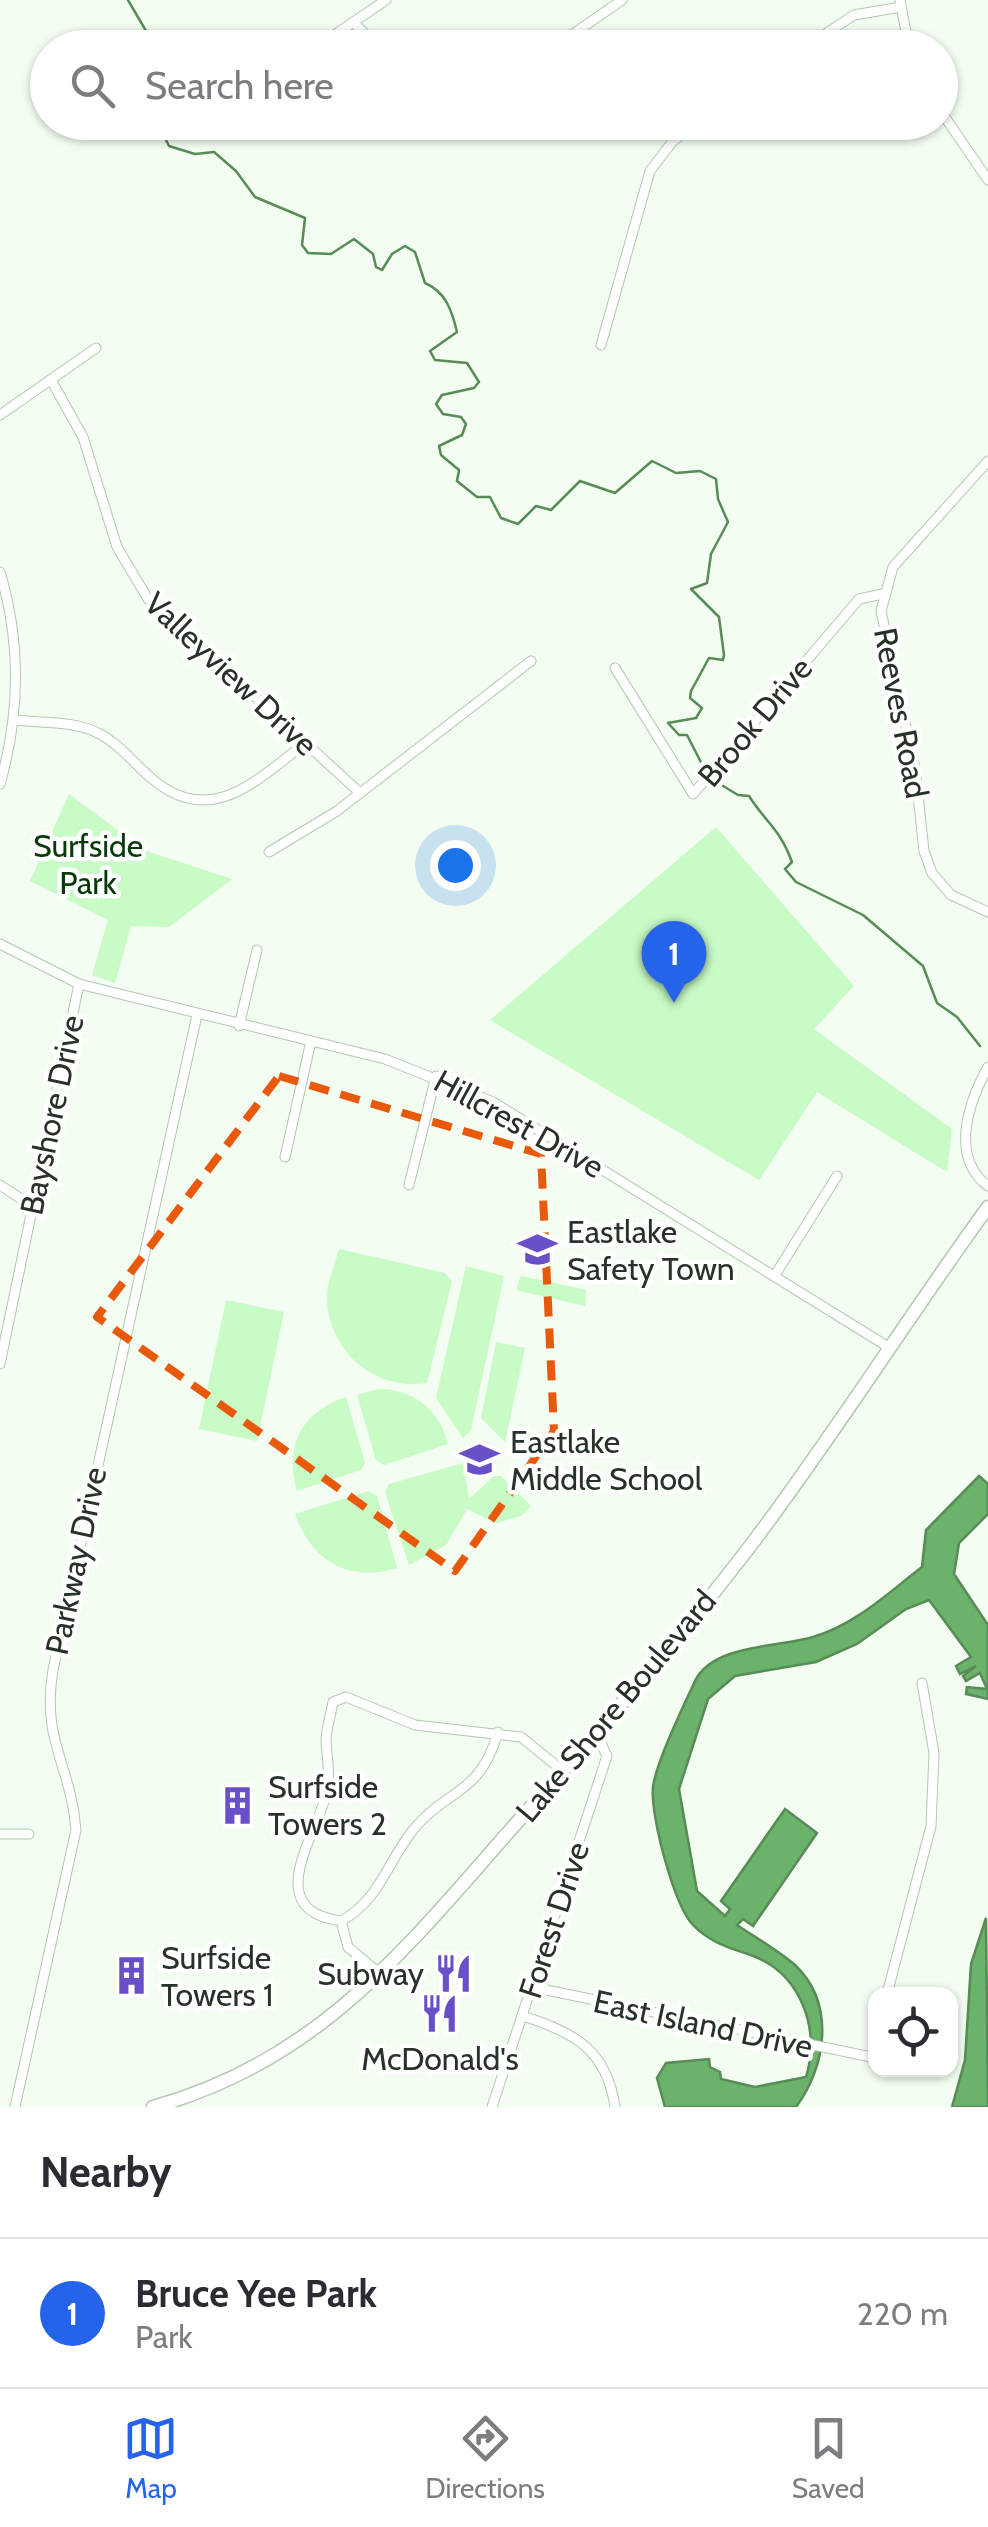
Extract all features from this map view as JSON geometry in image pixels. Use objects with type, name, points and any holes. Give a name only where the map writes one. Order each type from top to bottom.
[{"type":"main road","name":"Lake Shore Boulevard","points":[[153,2107],[256,2066],[321,2027],[381,1975],[563,1771],[755,1540],[988,1207]]},
{"type":"street","points":[[341,30],[386,0]]},
{"type":"street","points":[[579,30],[622,0]]},
{"type":"street","points":[[831,30],[854,15],[900,4],[905,30]]},
{"type":"street","points":[[353,22],[361,30]]},
{"type":"street","points":[[958,136],[988,180]]},
{"type":"street","points":[[601,345],[650,171],[674,140]]},
{"type":"street","points":[[0,414],[96,348]]},
{"type":"street","name":"Valleyview Drive","points":[[51,380],[83,437],[117,548],[136,583],[165,618],[358,791]]},
{"type":"street","name":"Reeves Road","points":[[988,461],[893,567],[883,594],[882,628],[915,768],[924,851],[932,873],[951,894],[988,912]]},
{"type":"street","points":[[0,572],[14,630],[15,720],[0,784]]},
{"type":"street","name":"Brook Drive","points":[[615,668],[694,794],[858,599],[883,594]]},
{"type":"street","points":[[269,852],[337,811],[531,661]]},
{"type":"street","points":[[15,720],[97,732],[167,790],[183,798],[211,801],[240,793],[304,744]]},
{"type":"street","name":"Hillcrest Drive","points":[[0,944],[79,984],[239,1026],[311,1040],[436,1076],[493,1102],[890,1348]]},
{"type":"street","points":[[239,1026],[256,950]]},
{"type":"street","name":"Bayshore Drive","points":[[0,1364],[79,984]]},
{"type":"street","name":"Parkway Drive","points":[[16,2107],[76,1830],[74,1797],[50,1730],[48,1701],[197,1015]]},
{"type":"street","points":[[285,1157],[311,1040]]},
{"type":"street","points":[[988,1067],[968,1112],[966,1142],[971,1162],[988,1186]]},
{"type":"street","points":[[409,1185],[436,1076]]},
{"type":"street","points":[[775,1276],[837,1176]]},
{"type":"street","points":[[0,1186],[32,1206]]},
{"type":"street","points":[[890,1987],[931,1826],[934,1753],[922,1683]]},
{"type":"street","points":[[341,1921],[310,1909],[296,1882],[326,1794],[331,1765],[326,1740],[333,1702],[346,1698],[416,1724],[521,1737],[563,1771]]},
{"type":"street","points":[[341,1921],[370,1897],[412,1831],[462,1794],[490,1762],[498,1732]]},
{"type":"street","name":"Forest Drive","points":[[492,2107],[607,1756],[596,1732]]},
{"type":"street","points":[[0,1834],[29,1834]]},
{"type":"street","points":[[341,1921],[348,1947],[381,1975]]},
{"type":"street","name":"East Island Drive","points":[[532,1988],[868,2057]]},
{"type":"street","points":[[523,2016],[568,2030],[604,2067],[616,2107]]},
{"type":"highlighted area","points":[[279,1076],[541,1154],[554,1431],[455,1571],[97,1317]]},
{"type":"green space","name":"Surfside Park","points":[[69,794],[146,851],[232,879],[169,927],[131,926],[115,983],[92,975],[108,920],[30,881]]},
{"type":"green space","points":[[716,827],[854,986],[814,1029],[952,1129],[947,1172],[817,1092],[759,1180],[490,1020]]},
{"type":"green space","points":[[339,1249],[445,1273],[452,1281],[427,1383],[408,1384],[374,1375],[347,1353],[331,1321],[327,1297]]},
{"type":"green space","points":[[466,1266],[504,1276],[471,1430],[463,1438],[436,1398]]},
{"type":"green space","points":[[521,1276],[586,1290],[585,1306],[516,1290]]},
{"type":"green space","points":[[226,1300],[284,1312],[257,1441],[199,1429]]},
{"type":"green space","points":[[496,1342],[525,1348],[505,1442],[481,1418]]},
{"type":"green space","points":[[378,1389],[403,1393],[423,1404],[438,1421],[448,1444],[384,1465],[376,1460],[357,1395]]},
{"type":"green space","points":[[346,1397],[365,1463],[361,1470],[297,1491],[293,1459],[300,1433],[318,1412]]},
{"type":"green space","points":[[463,1463],[469,1499],[494,1476],[501,1476],[531,1506],[521,1516],[496,1523],[467,1509],[446,1545],[409,1565],[385,1492],[389,1484]]},
{"type":"green space","points":[[369,1491],[377,1496],[397,1568],[363,1572],[334,1564],[311,1544],[295,1514]]},
{"type":"shaded area","points":[[979,1476],[988,1484],[988,1514],[959,1543],[954,1574],[988,1625],[988,1699],[966,1694],[967,1687],[987,1689],[980,1673],[966,1681],[963,1676],[976,1666],[960,1674],[956,1666],[971,1657],[929,1600],[906,1609],[857,1644],[816,1662],[735,1676],[708,1699],[679,1789],[697,1891],[725,1916],[730,1909],[721,1901],[785,1809],[817,1833],[753,1926],[743,1919],[737,1925],[795,1965],[808,1981],[821,2017],[820,2055],[796,2107],[665,2107],[657,2078],[666,2063],[709,2059],[710,2067],[720,2072],[721,2079],[755,2087],[806,2077],[810,2059],[808,2023],[795,1990],[770,1964],[714,1941],[693,1925],[678,1899],[665,1859],[655,1818],[653,1787],[695,1681],[704,1669],[732,1653],[813,1637],[843,1625],[871,1607],[922,1567],[926,1530]]},
{"type":"shaded area","points":[[986,1918],[988,2107],[952,2107],[965,2060],[971,1964]]},
{"type":"waterway","points":[[128,0],[146,30]]},
{"type":"waterway","points":[[166,140],[169,146],[195,154],[214,152],[236,171],[255,197],[305,218],[302,245],[308,253],[331,254],[354,239],[373,254],[376,267],[382,270],[392,254],[405,246],[415,252],[425,283],[443,297],[457,332],[430,351],[435,360],[467,363],[479,382],[474,388],[442,395],[436,404],[443,414],[461,417],[466,424],[462,435],[439,446],[441,455],[459,470],[457,481],[477,497],[490,497],[501,518],[518,524],[536,506],[551,510],[580,481],[615,493],[652,461],[676,473],[700,471],[716,479],[718,499],[728,522],[711,554],[707,583],[691,589],[719,617],[724,655],[723,660],[709,658],[691,691],[690,698],[702,708],[696,718],[668,723],[679,735],[687,735],[706,772]]},
{"type":"waterway","points":[[710,778],[738,795],[749,796],[783,842],[792,862],[785,869],[796,882],[863,915],[923,966],[937,1003],[957,1017],[980,1046]]},
{"type":"place","name":"Bruce Yee Park","points":[[674,1003]]},
{"type":"place","name":"Eastlake Safety Town","points":[[537,1250]]},
{"type":"place","name":"Eastlake Middle School","points":[[480,1460]]},
{"type":"place","name":"Surfside Towers 2","points":[[238,1805]]},
{"type":"place","name":"Subway","points":[[454,1974]]},
{"type":"place","name":"Surfside Towers 1","points":[[131,1976]]},
{"type":"place","name":"McDonald's","points":[[440,2014]]}]
